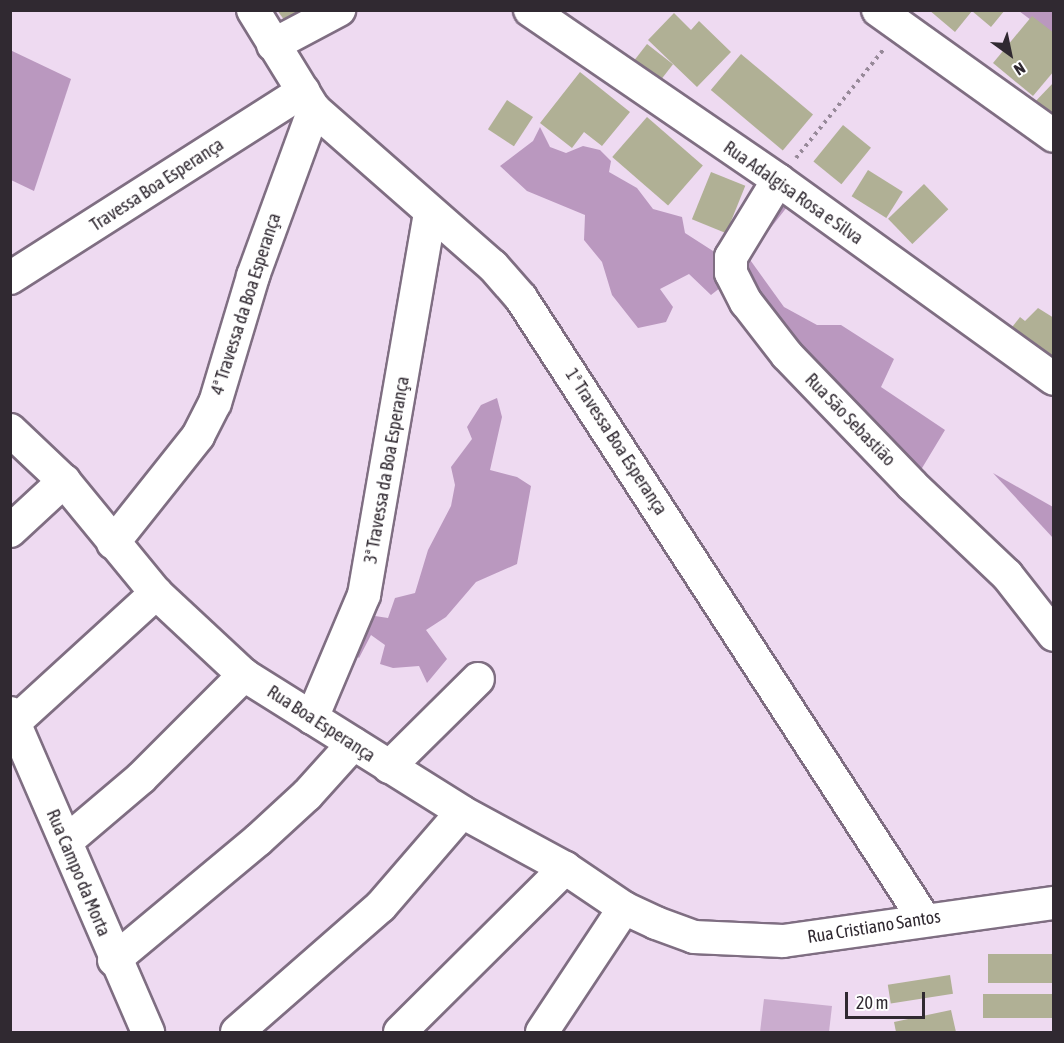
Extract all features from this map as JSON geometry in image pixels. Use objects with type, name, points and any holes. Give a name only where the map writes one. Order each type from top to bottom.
[{"type":"street","name":"1ª Travessa Boa Esperança","points":[[253,10],[308,100],[430,213],[493,266],[521,297],[924,919]]},
{"type":"street","points":[[273,45],[339,10]]},
{"type":"street","name":"Rua Adalgisa Rosa e Silva","points":[[530,10],[778,180],[1053,379]]},
{"type":"street","points":[[898,16],[1053,136]]},
{"type":"street","name":"Travessa Boa Esperança","points":[[10,278],[308,100]]},
{"type":"street","name":"4ª Travessa da Boa Esperança","points":[[113,543],[198,436],[215,403],[308,100]]},
{"type":"street","name":"Rua São Sebastião","points":[[778,180],[731,257],[731,273],[746,302],[787,355],[912,485],[1007,575],[1053,635]]},
{"type":"street","name":"3ª Travessa da Boa Esperança","points":[[312,718],[364,595],[430,213]]},
{"type":"street","name":"Rua Boa Esperança","points":[[10,430],[64,481],[156,593],[244,675],[388,768],[462,812],[565,868],[624,908],[694,937]]},
{"type":"street","points":[[10,531],[64,481]]},
{"type":"street","points":[[13,717],[156,593]]},
{"type":"street","points":[[68,840],[141,778],[244,675]]},
{"type":"street","points":[[388,768],[478,679]]},
{"type":"street","name":"Rua Campo da Morta","points":[[13,717],[47,801],[68,840],[114,960],[147,1032]]},
{"type":"street","points":[[114,960],[258,840],[307,795],[353,744]]},
{"type":"street","points":[[237,1032],[381,906],[462,812]]},
{"type":"street","points":[[400,1032],[565,868]]},
{"type":"street","name":"Rua Cristiano Santos","points":[[694,937],[783,941],[924,919],[1053,903]]},
{"type":"street","points":[[542,1032],[624,908]]},
{"type":"path","points":[[778,180],[898,16]]},
{"type":"shaded area","points":[[1019,11],[1053,11],[1053,39],[1043,29]]},
{"type":"shaded area","points":[[10,50],[71,79],[34,191],[11,180]]},
{"type":"shaded area","points":[[540,127],[550,147],[566,153],[583,146],[600,150],[611,161],[609,172],[637,188],[653,209],[682,217],[685,233],[713,251],[725,284],[711,295],[689,274],[660,289],[673,307],[666,322],[638,328],[612,295],[602,262],[584,240],[585,215],[527,191],[500,166],[533,141]]},
{"type":"shaded area","points":[[775,176],[798,193],[748,257],[784,307],[817,325],[841,325],[894,359],[881,387],[945,430],[910,488],[724,256]]},
{"type":"shaded area","points":[[497,398],[502,417],[490,470],[517,477],[531,486],[517,564],[476,582],[446,617],[426,630],[447,659],[427,683],[419,666],[393,668],[380,664],[385,645],[371,635],[359,658],[348,649],[362,614],[388,618],[395,598],[415,593],[428,550],[451,506],[455,485],[451,467],[472,439],[467,427],[481,405]]},
{"type":"shaded area","points":[[993,473],[1053,507],[1053,538]]},
{"type":"shaded area","points":[[764,999],[832,1006],[829,1032],[760,1032]]},
{"type":"building","points":[[277,10],[325,10],[292,31]]},
{"type":"building","points":[[929,10],[1005,10],[991,27],[972,11],[955,32]]},
{"type":"building","points":[[674,13],[691,30],[699,21],[731,52],[697,87],[648,40]]},
{"type":"building","points":[[1032,16],[1054,33],[1054,71],[1033,96],[993,63]]},
{"type":"building","points":[[647,44],[673,64],[658,83],[632,63]]},
{"type":"building","points":[[741,54],[813,114],[783,150],[711,90]]},
{"type":"building","points":[[580,72],[630,112],[602,146],[584,132],[572,148],[540,123]]},
{"type":"building","points":[[1054,82],[1054,124],[1032,105]]},
{"type":"building","points":[[507,100],[533,117],[514,146],[488,129]]},
{"type":"building","points":[[647,117],[703,166],[668,206],[612,157]]},
{"type":"building","points":[[843,125],[871,148],[841,184],[813,162]]},
{"type":"building","points":[[868,170],[903,192],[886,218],[852,196]]},
{"type":"building","points":[[711,172],[745,186],[726,233],[692,219]]},
{"type":"building","points":[[924,184],[948,209],[912,244],[888,219]]},
{"type":"building","points":[[1038,308],[1054,318],[1054,372],[1006,335],[1020,317],[1025,321]]},
{"type":"building","points":[[988,954],[1054,954],[1054,983],[988,983]]},
{"type":"building","points":[[950,975],[953,994],[891,1004],[888,985]]},
{"type":"building","points":[[983,994],[1054,994],[1054,1018],[983,1018]]},
{"type":"building","points":[[951,1010],[956,1032],[896,1032],[894,1022]]}]
